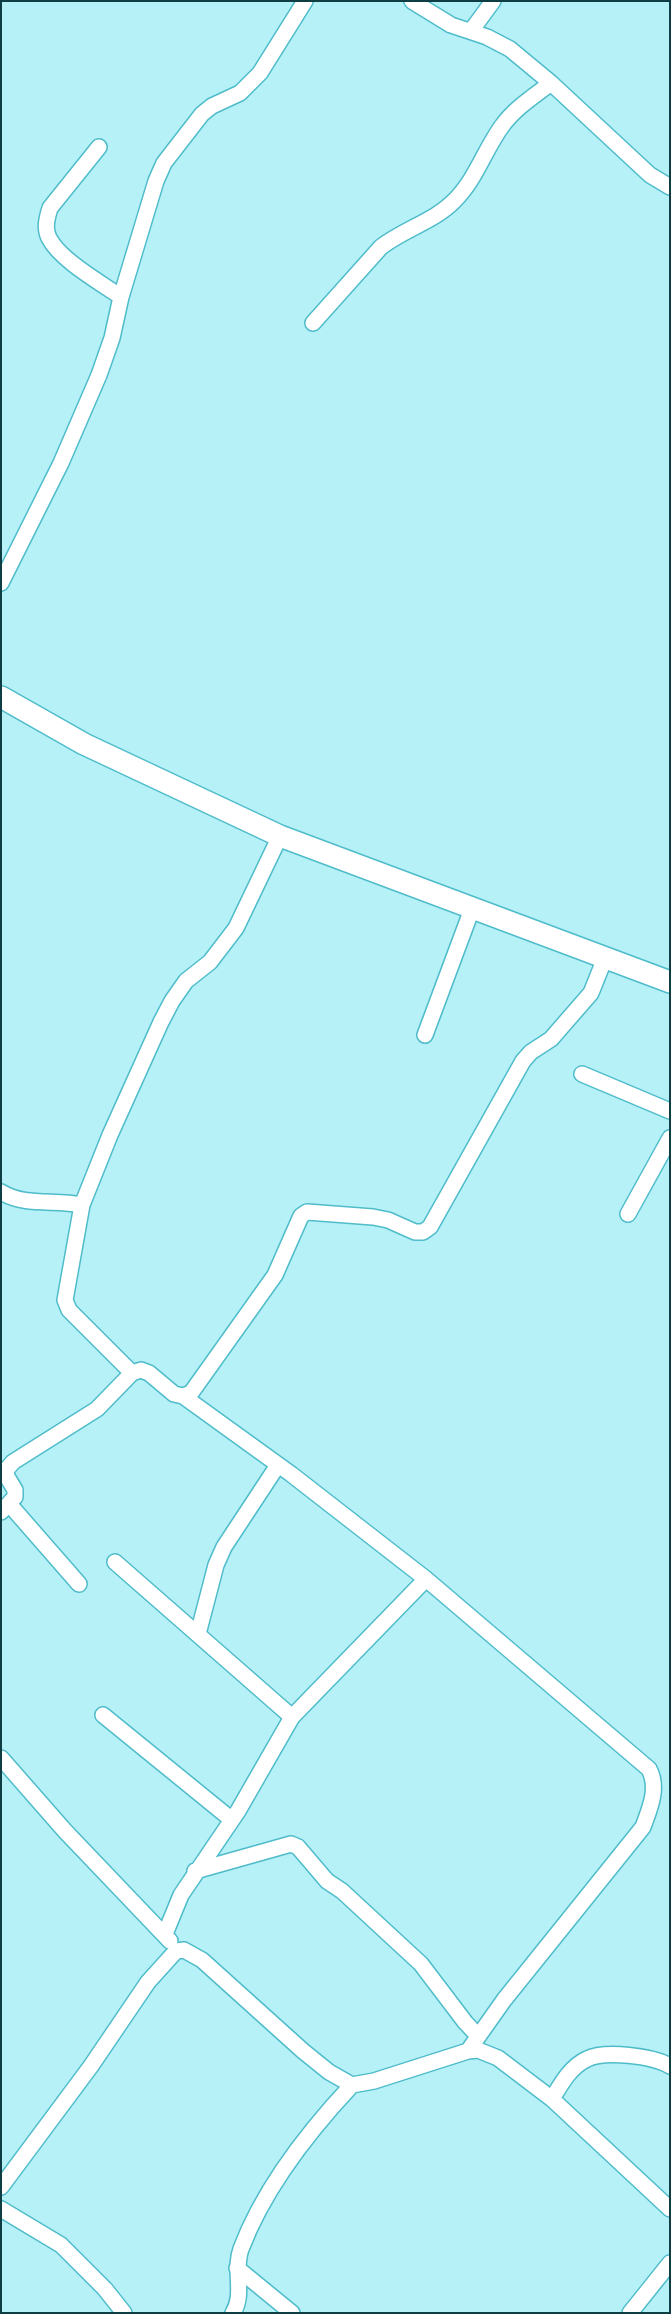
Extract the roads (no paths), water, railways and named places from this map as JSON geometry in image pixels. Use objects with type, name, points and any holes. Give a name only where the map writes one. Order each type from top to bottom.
[{"type":"street","points":[[1,583],[77,430],[108,352],[156,181],[164,163],[202,114],[212,106],[240,93],[260,73],[305,1]]},
{"type":"street","points":[[412,1],[451,25],[487,37],[510,50],[551,83],[650,175],[670,187]]},
{"type":"street","points":[[471,31],[492,1]]},
{"type":"street","points":[[313,323],[381,247],[393,237],[440,212],[454,202],[469,183],[502,126],[525,103],[551,83]]},
{"type":"street","points":[[99,147],[50,208],[46,218],[46,228],[49,239],[62,253],[122,297]]},
{"type":"street","points":[[1,697],[84,744],[280,836],[670,982]]},
{"type":"street","points":[[132,1373],[70,1310],[65,1300],[82,1205],[110,1135],[172,1001],[186,981],[210,962],[236,928],[280,836]]},
{"type":"street","points":[[425,1035],[472,909]]},
{"type":"street","points":[[183,1396],[191,1393],[199,1383],[275,1275],[301,1216],[307,1212],[380,1219],[415,1232],[423,1232],[430,1227],[523,1061],[531,1052],[551,1039],[591,993],[606,958]]},
{"type":"street","points":[[582,1074],[670,1111]]},
{"type":"street","points":[[628,1214],[670,1138]]},
{"type":"street","points":[[1,1192],[27,1202],[50,1201],[82,1205]]},
{"type":"street","points":[[79,1584],[6,1509],[15,1497],[15,1490],[6,1472],[13,1462],[97,1409],[132,1373],[141,1370],[149,1373],[174,1394],[183,1396],[278,1465],[426,1580],[649,1769],[654,1778],[652,1800],[643,1827],[504,2000],[468,2051]]},
{"type":"street","points":[[198,1634],[216,1565],[224,1547],[278,1465]]},
{"type":"street","points":[[115,1562],[292,1717]]},
{"type":"street","points":[[166,1934],[172,1913],[196,1871],[232,1820],[292,1717],[426,1580]]},
{"type":"street","points":[[103,1715],[232,1820]]},
{"type":"street","points":[[1,1758],[65,1831],[166,1934],[176,1951]]},
{"type":"street","points":[[196,1871],[290,1844],[298,1847],[327,1881],[342,1891],[421,1964],[478,2036]]},
{"type":"street","points":[[1,2187],[92,2066],[148,1982],[176,1951],[184,1950],[202,1960],[308,2056],[333,2075],[352,2086]]},
{"type":"street","points":[[233,2313],[238,2298],[237,2259],[248,2232],[296,2150],[352,2086],[374,2081],[468,2051],[478,2050],[498,2058],[552,2100],[670,2209]]},
{"type":"street","points":[[552,2100],[564,2078],[588,2058],[600,2056],[643,2056],[670,2066]]},
{"type":"street","points":[[1,2209],[61,2245],[105,2289],[124,2313]]},
{"type":"street","points":[[630,2313],[670,2263]]},
{"type":"street","points":[[237,2268],[292,2313]]}]
